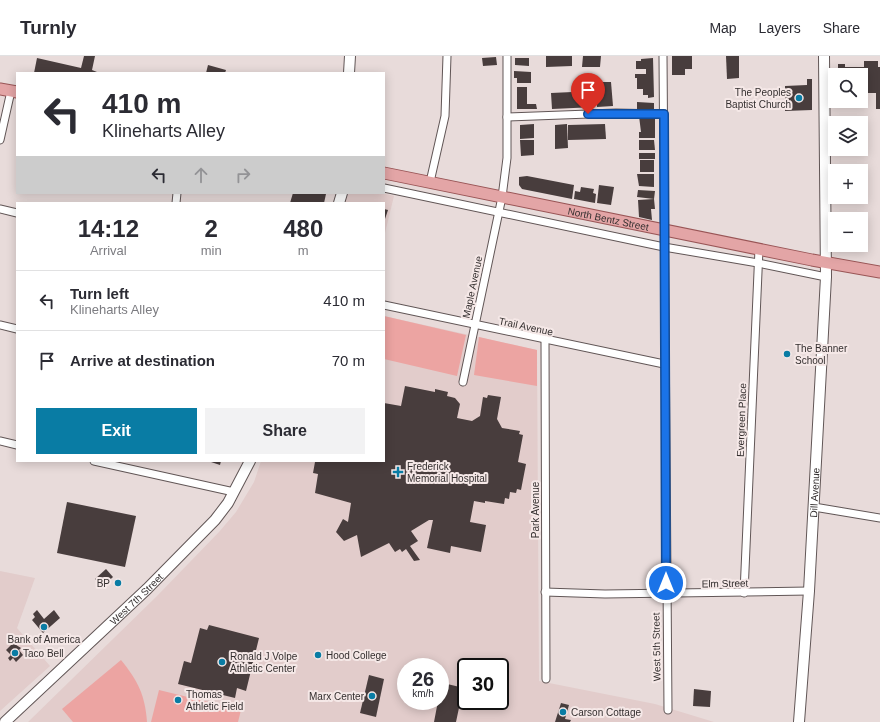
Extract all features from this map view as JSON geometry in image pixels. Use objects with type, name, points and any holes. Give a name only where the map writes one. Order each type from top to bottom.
[{"type":"main road","points":[[349,72],[350,56]]},
{"type":"main road","name":"Dill Avenue","points":[[800,722],[814,507],[827,262],[824,56]]},
{"type":"main road","name":"North Bentz Street","points":[[385,173],[758,249],[880,272]]},
{"type":"main road","name":"West 7th Street","points":[[10,720],[147,590],[215,520],[234,492],[249,462]]},
{"type":"street","points":[[430,182],[445,116],[447,56]]},
{"type":"street","name":"Maple Avenue","points":[[463,382],[502,197],[507,158],[507,56]]},
{"type":"street","name":"West 5th Street","points":[[663,56],[664,364],[668,710]]},
{"type":"street","points":[[0,140],[9,91]]},
{"type":"street","points":[[507,117],[616,113],[664,114]]},
{"type":"street","name":"North Bentz Street","points":[[385,188],[664,247],[758,263],[826,277]]},
{"type":"street","points":[[0,209],[16,213]]},
{"type":"street","name":"Evergreen Place","points":[[744,593],[758,249]]},
{"type":"street","name":"Trail Avenue","points":[[385,305],[664,364]]},
{"type":"street","points":[[0,325],[16,329]]},
{"type":"street","name":"Park Avenue","points":[[545,340],[546,679]]},
{"type":"street","points":[[0,441],[16,445]]},
{"type":"street","points":[[104,462],[123,464],[234,492]]},
{"type":"street","points":[[814,507],[880,518]]},
{"type":"street","name":"Elm Street","points":[[545,592],[744,593],[809,591]]},
{"type":"shaded area","points":[[348,194],[385,194],[394,196],[385,233],[385,202],[345,202]]},
{"type":"shaded area","name":"Frederick Memorial Hospital","points":[[385,316],[537,350],[539,681],[655,704],[714,722],[28,722],[157,596],[219,532],[236,512],[254,482],[261,462],[385,462]]},
{"type":"shaded area","points":[[385,316],[466,335],[457,376],[385,359]]},
{"type":"shaded area","points":[[479,337],[537,350],[537,386],[474,375]]},
{"type":"shaded area","points":[[0,571],[35,578],[17,628],[50,666],[0,711]]},
{"type":"shaded area","points":[[121,660],[140,689],[147,722],[73,722],[62,709]]},
{"type":"shaded area","name":"Thomas Athletic Field","points":[[159,690],[241,710],[238,722],[151,722]]},
{"type":"building","points":[[84,56],[95,56],[92,70],[97,72],[34,72],[37,58],[81,68]]},
{"type":"building","points":[[546,56],[572,56],[572,66],[546,67]]},
{"type":"building","points":[[583,56],[601,56],[600,67],[582,67]]},
{"type":"building","points":[[672,56],[692,56],[692,69],[685,69],[685,75],[672,75]]},
{"type":"building","points":[[726,56],[739,56],[739,78],[727,79]]},
{"type":"building","points":[[496,57],[497,65],[483,66],[482,58]]},
{"type":"building","points":[[515,58],[529,58],[529,66],[515,65]]},
{"type":"building","points":[[653,58],[654,97],[648,98],[648,95],[643,95],[643,89],[637,89],[637,78],[635,78],[635,74],[646,74],[646,69],[636,69],[636,61]]},
{"type":"building","points":[[864,61],[878,61],[878,67],[880,67],[880,109],[876,109],[876,93],[868,93],[868,68],[838,68],[838,64],[845,64],[845,67],[864,67]]},
{"type":"building","points":[[208,65],[226,70],[225,72],[206,72]]},
{"type":"building","points":[[514,71],[531,72],[531,83],[517,83],[517,78],[514,78]]},
{"type":"building","name":"The Peoples Baptist Church","points":[[807,79],[812,79],[812,110],[785,111],[785,86],[807,85]]},
{"type":"building","points":[[596,82],[611,82],[613,106],[597,107]]},
{"type":"building","points":[[517,87],[527,87],[527,104],[536,104],[537,109],[517,109]]},
{"type":"building","points":[[594,91],[595,107],[552,109],[551,93]]},
{"type":"building","points":[[637,102],[654,103],[654,111],[637,111]]},
{"type":"building","points":[[639,116],[655,116],[655,138],[639,138],[639,132],[641,132]]},
{"type":"building","points":[[534,124],[534,138],[520,139],[520,125]]},
{"type":"building","points":[[567,124],[568,148],[555,149],[555,125]]},
{"type":"building","points":[[605,124],[606,139],[568,140],[568,125]]},
{"type":"building","points":[[520,140],[534,140],[534,155],[521,156]]},
{"type":"building","points":[[639,140],[654,140],[655,150],[639,150]]},
{"type":"building","points":[[639,153],[655,153],[655,159],[639,159]]},
{"type":"building","points":[[640,160],[654,160],[654,172],[640,172]]},
{"type":"building","points":[[637,174],[654,174],[654,187],[639,186]]},
{"type":"building","points":[[527,176],[574,185],[572,199],[522,189],[519,185],[519,177]]},
{"type":"building","points":[[599,185],[614,187],[611,205],[597,203]]},
{"type":"building","points":[[581,187],[594,189],[593,193],[596,194],[595,203],[574,199],[575,191],[580,192]]},
{"type":"building","points":[[638,190],[655,191],[654,199],[637,197]]},
{"type":"building","points":[[293,194],[326,194],[324,202],[290,202]]},
{"type":"building","points":[[654,199],[655,209],[651,209],[652,220],[639,217],[638,200]]},
{"type":"building","points":[[385,209],[388,210],[385,219]]},
{"type":"building","points":[[405,386],[435,392],[435,389],[448,392],[447,396],[455,398],[460,404],[457,418],[472,421],[480,416],[483,397],[487,398],[488,395],[501,397],[497,419],[502,428],[520,431],[519,434],[523,435],[518,462],[526,464],[521,490],[517,489],[516,493],[510,492],[509,499],[505,498],[504,504],[474,501],[470,522],[486,525],[481,552],[451,546],[450,553],[427,548],[433,520],[429,520],[411,531],[418,541],[410,546],[420,560],[414,561],[406,549],[402,552],[400,549],[395,552],[389,543],[361,557],[357,535],[344,541],[336,532],[343,519],[348,522],[351,503],[315,493],[318,474],[313,473],[315,462],[385,462],[385,403],[401,406]]},
{"type":"building","points":[[211,462],[221,462],[220,465]]},
{"type":"building","points":[[67,502],[136,516],[125,567],[57,553]]},
{"type":"building","points":[[106,569],[113,577],[102,587],[95,579]]},
{"type":"building","name":"Bank of America","points":[[37,610],[44,619],[54,610],[60,618],[43,633],[32,620],[35,617],[33,614]]},
{"type":"building","name":"Ronald J Volpe Athletic Center","points":[[209,625],[259,638],[246,691],[237,688],[235,698],[178,684],[184,661],[191,663],[200,628],[207,630]]},
{"type":"building","name":"Taco Bell","points":[[13,643],[21,648],[19,650],[23,655],[16,662],[13,658],[10,661],[8,658],[11,655],[6,650]]},
{"type":"building","name":"Marx Center","points":[[369,675],[384,679],[376,717],[360,713]]},
{"type":"building","points":[[449,684],[457,686],[457,710],[459,710],[456,722],[434,722],[436,710],[449,710]]},
{"type":"building","points":[[694,689],[711,691],[710,707],[693,706]]},
{"type":"building","name":"Carson Cottage","points":[[561,703],[569,705],[565,719],[571,720],[570,722],[555,722]]},
{"type":"place","name":"The Peoples Baptist Church","points":[[799,98]]},
{"type":"place","name":"The Banner School","points":[[787,354]]},
{"type":"place","name":"Frederick Memorial Hospital","points":[[398,472]]},
{"type":"place","name":"BP","points":[[118,583]]},
{"type":"place","name":"Bank of America","points":[[44,627]]},
{"type":"place","name":"Taco Bell","points":[[15,653]]},
{"type":"place","name":"Hood College","points":[[318,655]]},
{"type":"place","name":"Ronald J Volpe Athletic Center","points":[[222,662]]},
{"type":"place","name":"Marx Center","points":[[372,696]]},
{"type":"place","name":"Thomas Athletic Field","points":[[178,700]]},
{"type":"place","name":"Carson Cottage","points":[[563,712]]},
{"type":"route","points":[[588,114],[664,114],[663,221],[666,583]]}]
